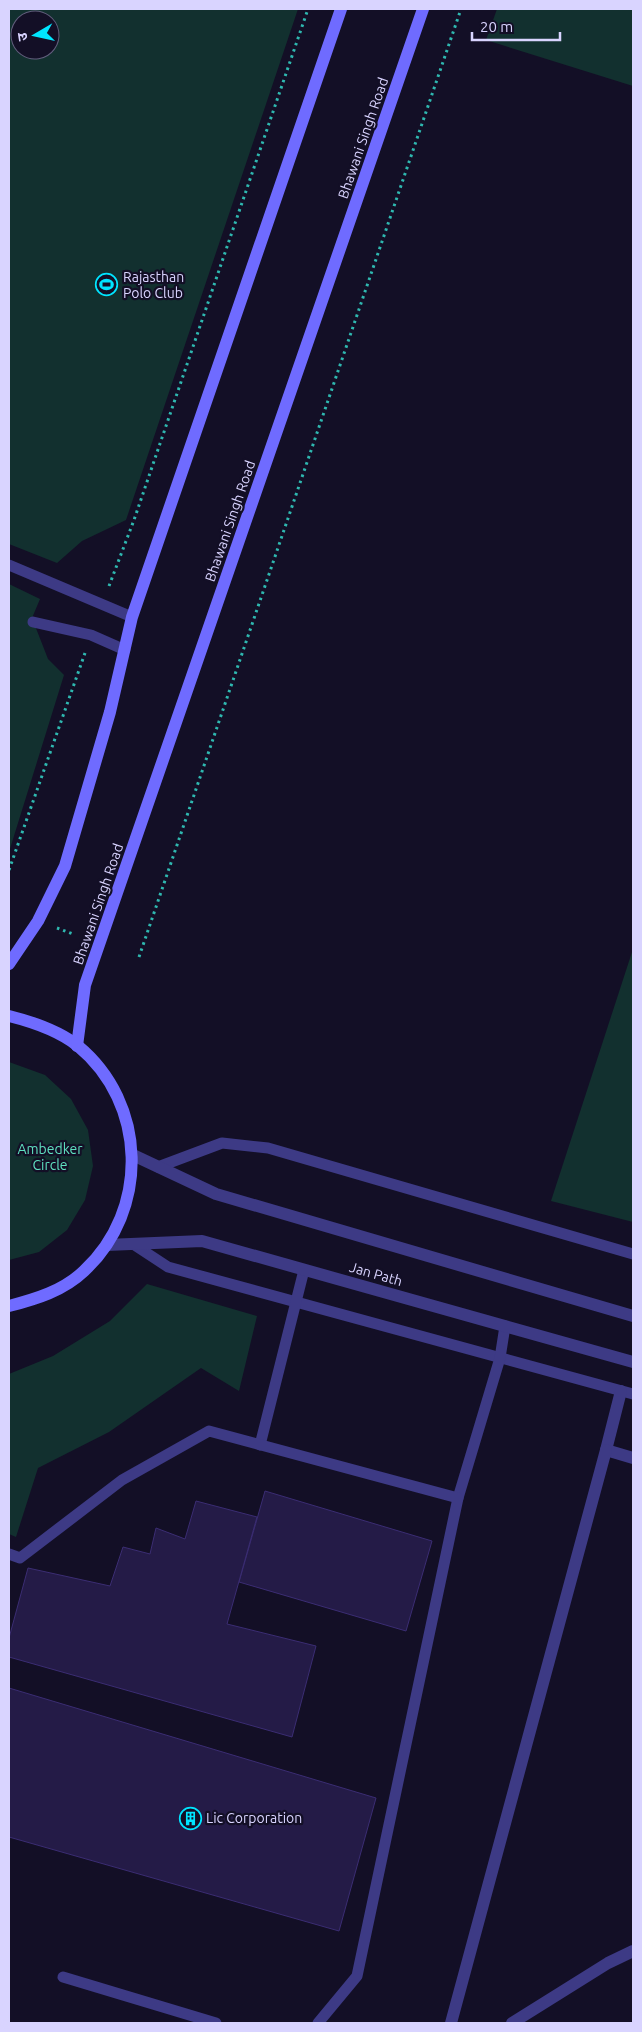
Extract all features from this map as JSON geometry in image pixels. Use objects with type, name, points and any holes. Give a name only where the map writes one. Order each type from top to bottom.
[{"type":"main road","points":[[9,964],[38,921],[65,866],[110,712],[132,617],[341,9]]},
{"type":"main road","name":"Bhawani Singh Road","points":[[77,1046],[85,985],[423,9]]},
{"type":"main road","points":[[9,1016],[44,1026],[77,1046],[101,1070],[123,1107],[133,1155],[127,1205],[107,1245],[83,1272],[46,1296],[9,1306]]},
{"type":"street","points":[[133,1155],[216,1194],[633,1316]]},
{"type":"street","name":"Jan Path","points":[[107,1245],[202,1241],[633,1362]]},
{"type":"street","points":[[451,2023],[606,1450],[627,1393]]},
{"type":"street","points":[[606,1450],[633,1458]]},
{"type":"street","points":[[512,2023],[608,1963],[633,1951]]},
{"type":"lane","points":[[9,565],[132,617]]},
{"type":"lane","points":[[33,622],[91,635],[125,650]]},
{"type":"lane","points":[[158,1167],[222,1143],[268,1148],[633,1254]]},
{"type":"lane","points":[[133,1244],[168,1267],[627,1393]]},
{"type":"lane","points":[[260,1445],[304,1270]]},
{"type":"lane","points":[[318,2023],[357,1976],[458,1498],[500,1358],[505,1326]]},
{"type":"lane","points":[[9,1554],[20,1558],[122,1480],[209,1431],[458,1498]]},
{"type":"lane","points":[[63,1978],[216,2023]]},
{"type":"path","points":[[102,604],[134,520],[308,9]]},
{"type":"path","points":[[139,957],[461,9]]},
{"type":"path","points":[[9,870],[91,635]]},
{"type":"green space","name":"Rajasthan Polo Club","points":[[9,9],[298,9],[126,520],[82,541],[57,563],[9,544]]},
{"type":"green space","points":[[497,9],[633,9],[633,86],[486,40]]},
{"type":"green space","points":[[9,584],[40,599],[32,618],[48,659],[64,675],[9,852]]},
{"type":"green space","points":[[633,949],[633,1222],[551,1201]]},
{"type":"green space","name":"Ambedker Circle","points":[[9,1062],[45,1075],[71,1099],[88,1130],[93,1166],[85,1200],[67,1230],[39,1252],[9,1260]]},
{"type":"green space","points":[[147,1284],[257,1316],[239,1391],[201,1368],[109,1432],[38,1468],[16,1537],[9,1534],[9,1374],[53,1356],[110,1321]]},
{"type":"building","points":[[265,1491],[432,1541],[406,1631],[239,1582]]},
{"type":"building","points":[[196,1501],[257,1517],[227,1624],[316,1646],[292,1737],[9,1657],[9,1638],[28,1568],[110,1586],[123,1547],[150,1554],[156,1528],[185,1539]]},
{"type":"building","name":"Lic Corporation","points":[[9,1688],[376,1798],[339,1931],[9,1837]]},
{"type":"place","name":"Rajasthan Polo Club","points":[[107,285]]},
{"type":"place","name":"Lic Corporation","points":[[190,1818]]}]
